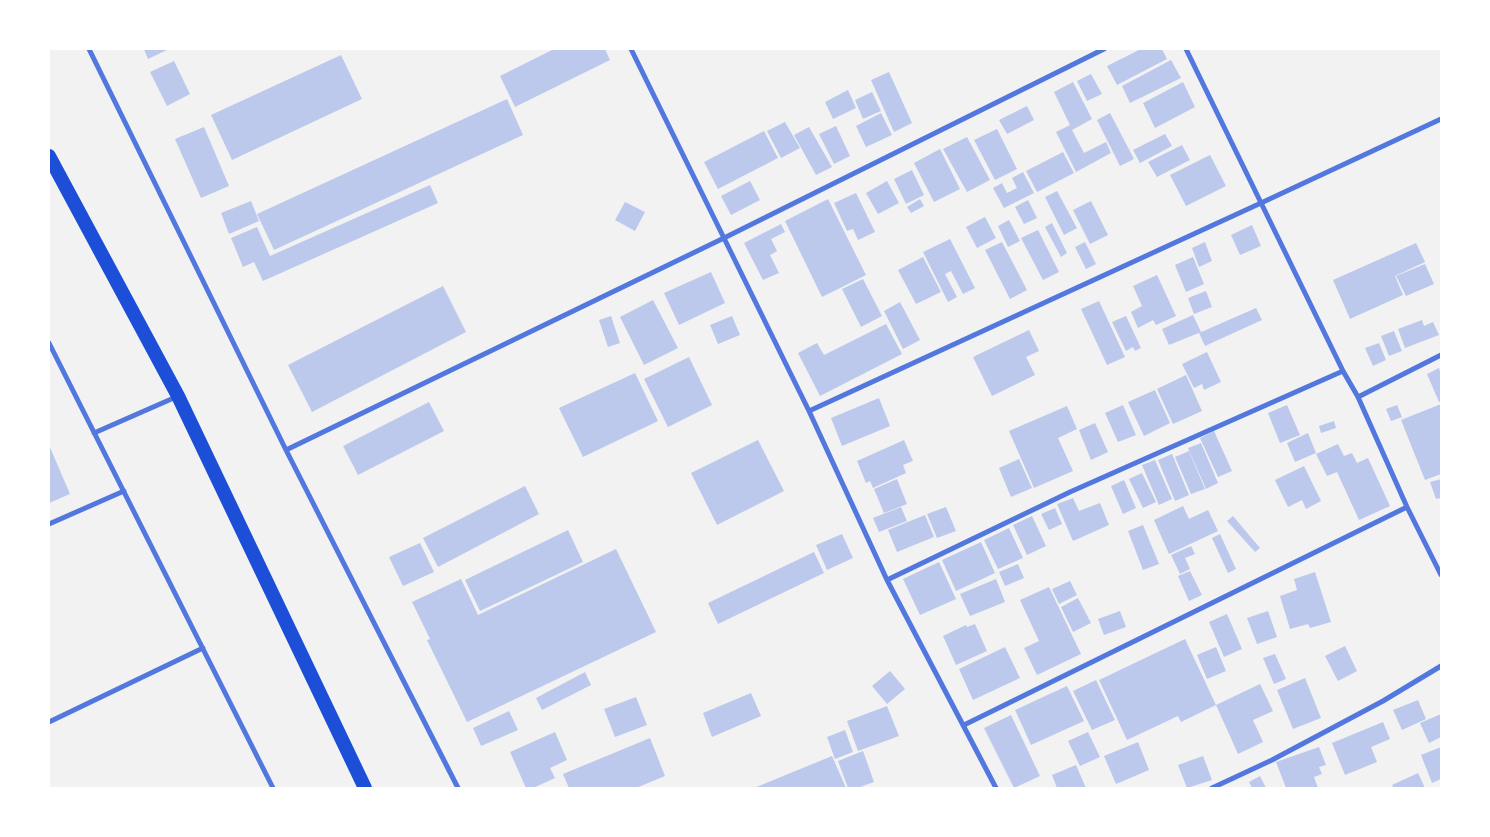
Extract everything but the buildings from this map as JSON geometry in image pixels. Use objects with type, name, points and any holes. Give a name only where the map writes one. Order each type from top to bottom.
[{"type":"highway","points":[[49,156],[178,396],[365,788]]},
{"type":"street","points":[[89,49],[286,450],[458,788]]},
{"type":"street","points":[[631,49],[809,411],[887,580],[996,788]]},
{"type":"street","points":[[286,450],[724,238],[1104,49]]},
{"type":"street","points":[[1186,49],[1343,371],[1358,397],[1407,507],[1441,575]]},
{"type":"street","points":[[809,411],[1441,118]]},
{"type":"street","points":[[49,343],[273,788]]},
{"type":"street","points":[[1358,397],[1441,355]]},
{"type":"street","points":[[887,580],[1070,492],[1343,371]]},
{"type":"street","points":[[94,433],[178,396]]},
{"type":"street","points":[[49,524],[124,491]]},
{"type":"street","points":[[964,726],[1407,507]]},
{"type":"street","points":[[49,722],[203,648]]},
{"type":"street","points":[[1212,788],[1272,760],[1383,701],[1441,666]]}]
